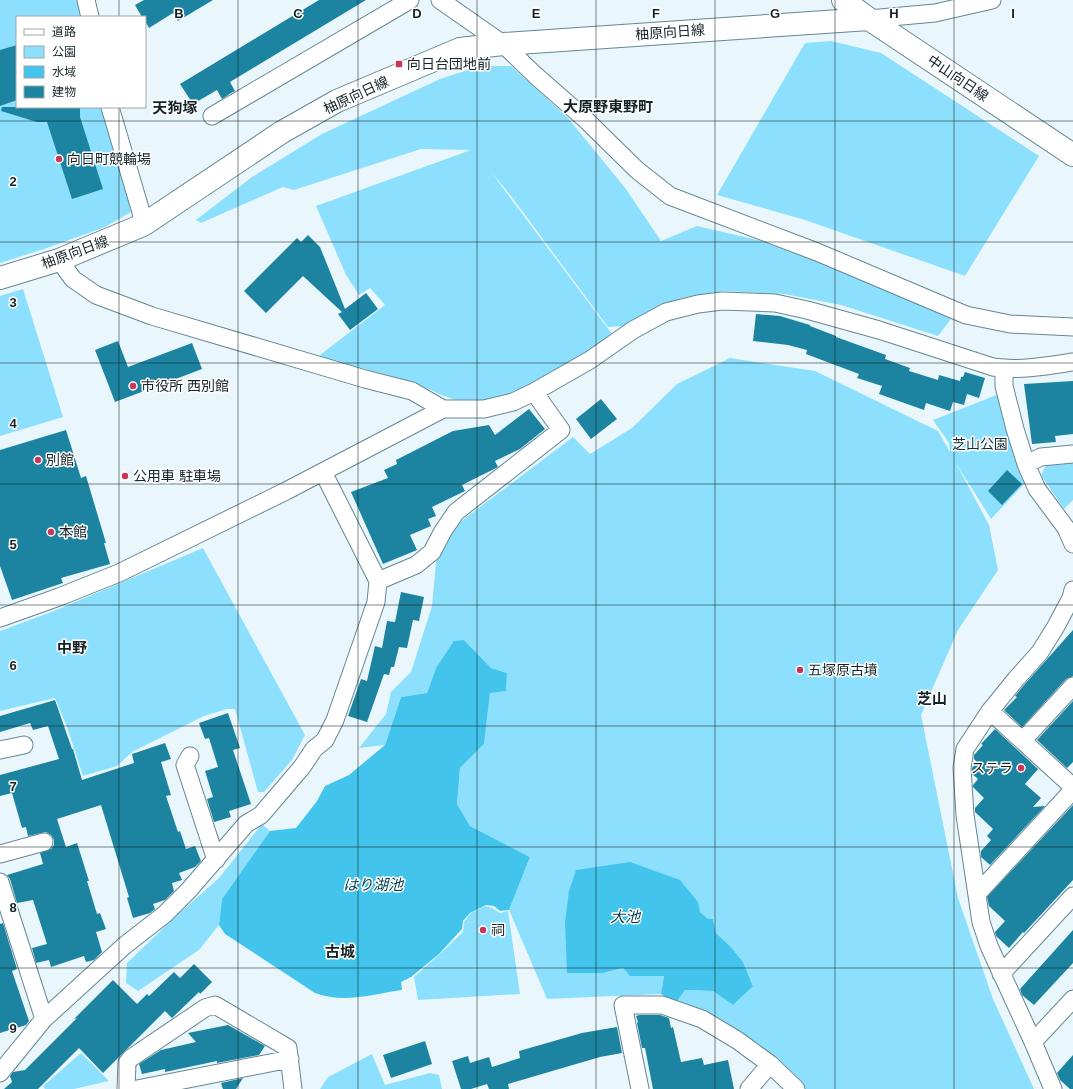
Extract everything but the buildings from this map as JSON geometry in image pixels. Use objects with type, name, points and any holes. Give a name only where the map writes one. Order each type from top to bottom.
[{"type":"main road","name":"中山向日線","points":[[843,0],[869,19],[1073,155]]},
{"type":"main road","name":"柚原向日線","points":[[0,278],[59,260],[143,226],[282,132],[337,101],[460,49],[503,44],[869,19]]},
{"type":"street","points":[[86,0],[90,16]]},
{"type":"street","points":[[212,116],[410,0]]},
{"type":"street","points":[[440,0],[503,44],[535,75],[584,118],[637,170],[670,196],[817,252],[966,315],[1010,324],[1073,327]]},
{"type":"street","points":[[869,19],[935,13],[992,0]]},
{"type":"street","points":[[110,108],[141,212],[143,226]]},
{"type":"street","points":[[59,260],[73,278],[96,295],[152,316],[365,379],[412,391],[443,409]]},
{"type":"street","points":[[0,618],[59,597],[119,573],[207,531],[443,409],[484,409],[514,402],[590,360],[633,330],[666,312],[698,304],[722,301],[775,303],[808,310],[879,330],[993,367],[1038,367],[1073,362]]},
{"type":"street","points":[[1004,368],[1004,386],[1026,464],[1037,490],[1070,530],[1073,544]]},
{"type":"street","points":[[378,581],[416,565],[432,552],[443,531],[456,512],[561,430],[534,392]]},
{"type":"street","points":[[1026,464],[1041,458],[1073,454]]},
{"type":"street","points":[[0,1073],[44,1019],[124,946],[165,914],[188,891],[246,824],[261,815],[302,768],[314,749],[325,740],[335,720],[376,602],[378,581],[323,472]]},
{"type":"street","points":[[1053,1089],[1001,974],[981,922],[965,815],[962,768],[966,749],[990,711],[1040,652],[1071,602]]},
{"type":"street","points":[[1023,740],[1073,686]]},
{"type":"street","points":[[990,711],[1073,787]]},
{"type":"street","points":[[0,750],[24,745]]},
{"type":"street","points":[[190,756],[185,765],[216,860]]},
{"type":"street","points":[[977,894],[1073,790]]},
{"type":"street","points":[[0,854],[44,842]]},
{"type":"street","points":[[0,882],[44,1019]]},
{"type":"street","points":[[1001,974],[1073,896]]},
{"type":"street","points":[[1033,1042],[1073,999]]},
{"type":"street","points":[[126,1089],[128,1063],[131,1058],[205,1008],[215,1005],[288,1048],[293,1089]]},
{"type":"street","points":[[640,1089],[623,1005],[662,1005],[702,1019],[737,1040],[770,1064],[796,1089]]},
{"type":"street","points":[[137,1089],[290,1059]]},
{"type":"street","points":[[749,1089],[770,1064]]},
{"type":"green space","name":"向日町競輪場","points":[[0,0],[77,0],[81,16],[16,16],[16,108],[104,108],[131,212],[105,227],[0,263]]},
{"type":"green space","points":[[831,41],[881,53],[1039,156],[965,276],[805,220],[717,195],[805,43]]},
{"type":"green space","points":[[480,66],[511,66],[568,118],[626,189],[661,241],[697,226],[783,246],[883,288],[951,319],[938,336],[841,305],[784,294],[724,291],[685,297],[658,307],[624,326],[608,327],[511,196],[491,172],[612,334],[591,351],[560,370],[528,386],[494,398],[477,401],[456,400],[403,379],[323,360],[320,355],[385,305],[370,288],[359,295],[346,275],[316,206],[471,150],[421,149],[294,190],[283,187],[201,223],[196,220],[252,177],[322,134],[440,79]]},
{"type":"green space","points":[[23,289],[63,417],[0,436],[0,296]]},
{"type":"green space","name":"芝山公園","points":[[730,358],[815,371],[938,431],[950,452],[949,443],[933,420],[999,394],[1014,457],[1026,482],[991,519],[956,463],[989,525],[998,570],[958,630],[921,715],[958,898],[993,999],[1034,1089],[803,1089],[676,1003],[685,990],[713,991],[733,1005],[753,985],[743,962],[731,947],[716,933],[713,919],[708,919],[700,912],[697,902],[603,973],[623,968],[630,976],[664,976],[661,994],[547,999],[509,910],[530,857],[470,826],[457,804],[460,768],[484,744],[490,692],[506,691],[507,673],[491,668],[464,640],[436,668],[427,693],[401,697],[385,745],[359,748],[386,714],[391,692],[411,672],[432,606],[437,552],[456,525],[573,437],[590,454],[632,428],[677,384]]},
{"type":"green space","points":[[1073,462],[1073,500],[1064,509],[1041,475],[1047,464]]},
{"type":"green space","points":[[203,548],[305,735],[292,760],[264,792],[258,792],[235,709],[227,709],[204,716],[132,752],[117,766],[83,776],[67,727],[55,698],[0,711],[0,631],[54,611]]},
{"type":"green space","points":[[262,824],[270,831],[222,899],[219,925],[199,950],[138,991],[126,983],[127,963],[175,917],[219,878]]},
{"type":"green space","points":[[485,906],[500,913],[508,911],[520,994],[418,1000],[414,977],[463,932],[464,922],[471,913]]},
{"type":"green space","points":[[81,1053],[109,1081],[74,1089],[45,1089],[43,1086]]},
{"type":"green space","points":[[372,1054],[385,1085],[430,1073],[439,1075],[442,1089],[320,1089],[328,1077]]},
{"type":"water","name":"はり湖池","points":[[464,640],[491,668],[507,673],[506,691],[490,693],[484,744],[460,768],[457,804],[470,826],[530,857],[509,910],[500,911],[494,906],[486,905],[470,913],[463,921],[462,929],[439,954],[411,977],[401,982],[402,990],[370,996],[347,998],[336,998],[315,993],[225,934],[219,925],[222,899],[270,831],[296,828],[317,801],[325,786],[349,775],[385,745],[401,697],[427,693],[436,668],[454,641]]},
{"type":"water","name":"大池","points":[[630,862],[680,880],[698,902],[700,912],[708,919],[713,919],[716,933],[731,947],[743,962],[753,986],[733,1005],[713,991],[685,990],[676,1003],[661,994],[664,976],[630,976],[623,968],[603,973],[567,973],[565,922],[569,891],[576,870]]},
{"type":"place","name":"向日台団地前","points":[[399,64]]},
{"type":"place","name":"向日町競輪場","points":[[59,159]]},
{"type":"place","name":"市役所 西別館","points":[[133,386]]},
{"type":"place","name":"別館","points":[[38,460]]},
{"type":"place","name":"公用車 駐車場","points":[[125,476]]},
{"type":"place","name":"本館","points":[[51,532]]},
{"type":"place","name":"五塚原古墳","points":[[800,670]]},
{"type":"place","name":"ステラ","points":[[1021,768]]},
{"type":"place","name":"祠","points":[[483,930]]},
{"type":"district","name":"大原野東野町","points":[[608,106]]},
{"type":"district","name":"天狗塚","points":[[175,107]]},
{"type":"district","name":"中野","points":[[72,647]]},
{"type":"district","name":"芝山","points":[[932,698]]},
{"type":"district","name":"古城","points":[[340,951]]}]
